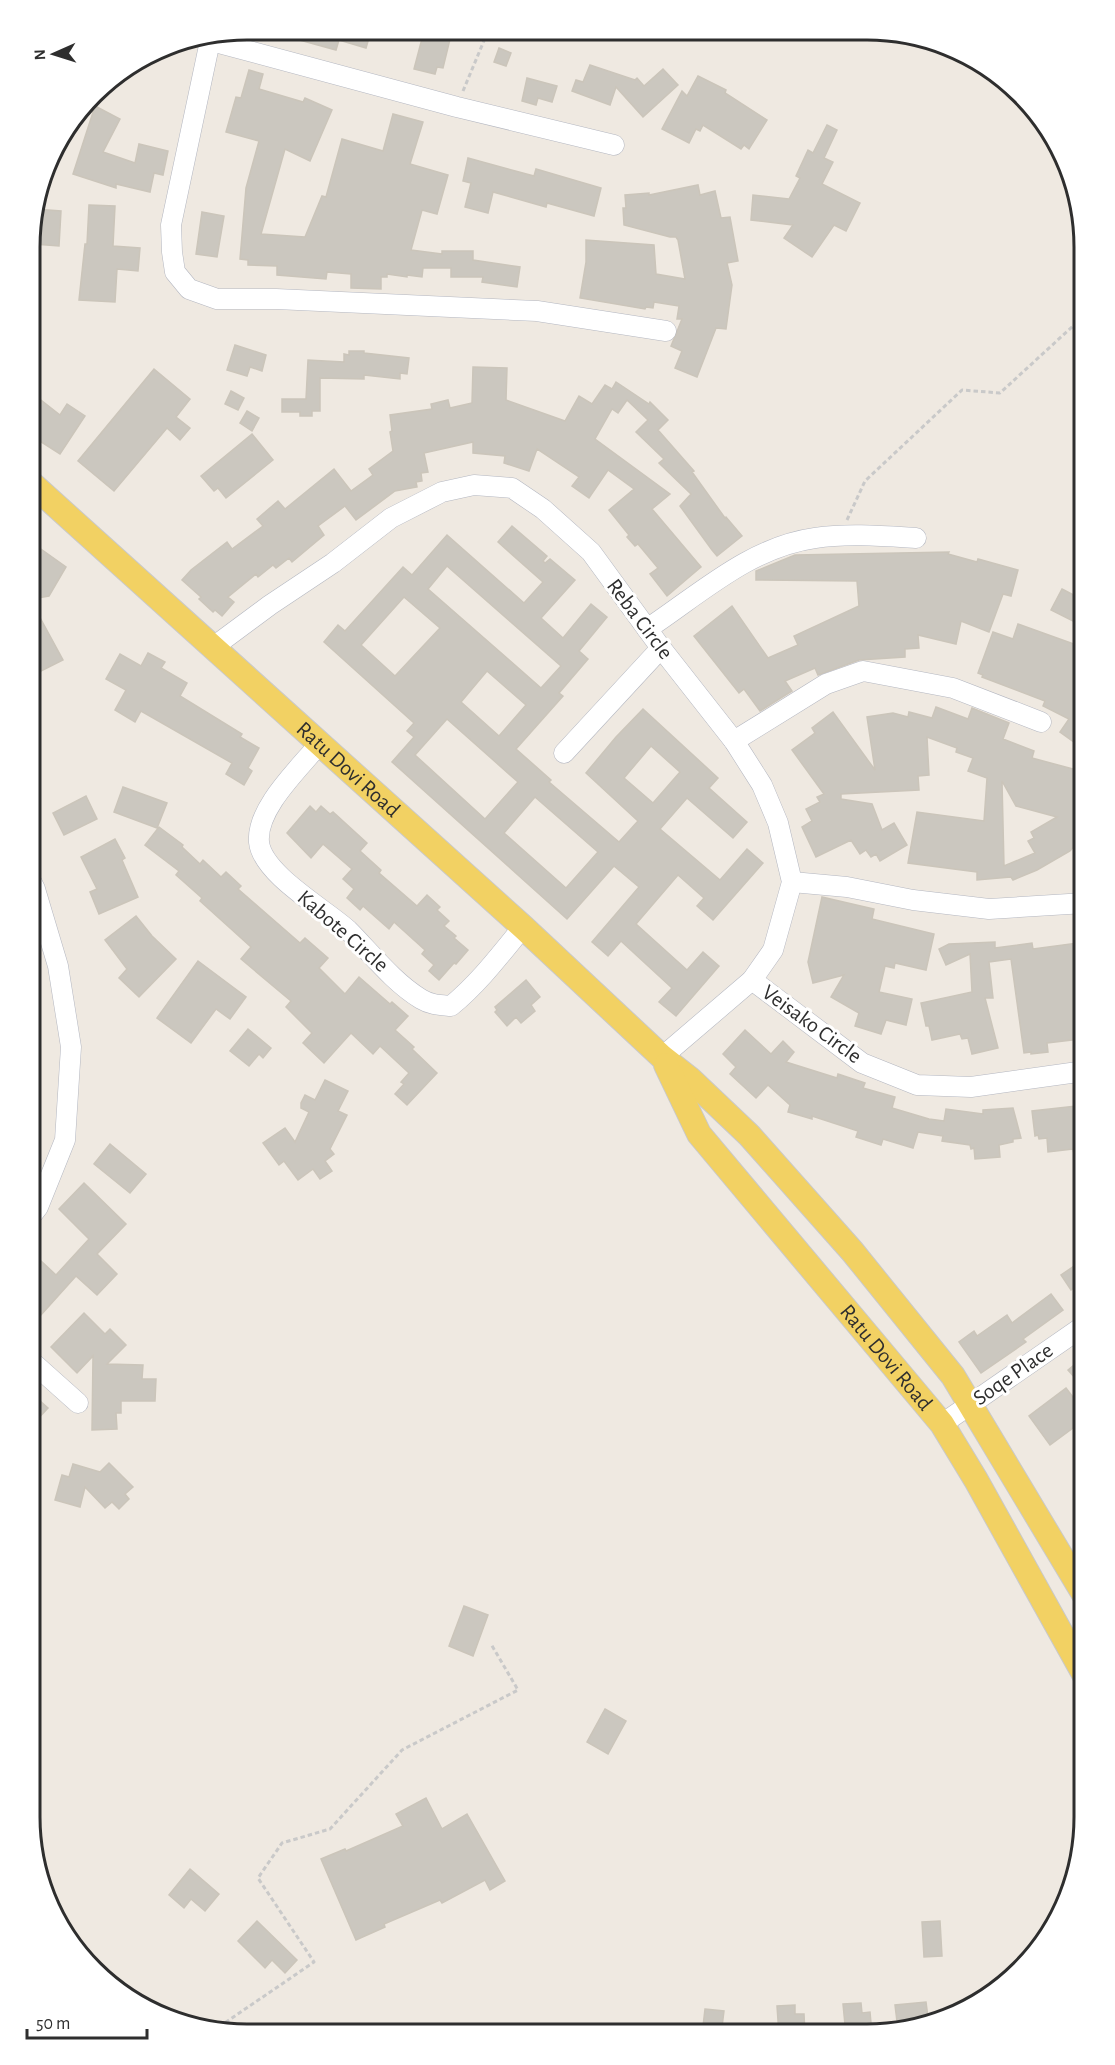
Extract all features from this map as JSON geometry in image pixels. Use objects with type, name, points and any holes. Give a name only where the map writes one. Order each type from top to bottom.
[{"type":"main road","name":"Ratu Dovi Road","points":[[40,491],[523,927],[749,1135],[836,1233],[953,1376],[1074,1578]]},
{"type":"main road","name":"Ratu Dovi Road","points":[[662,1057],[699,1134],[942,1424],[976,1480],[1074,1658]]},
{"type":"street","points":[[218,43],[456,107],[614,145]]},
{"type":"street","points":[[206,44],[171,225],[175,272],[189,289],[217,298],[537,311],[666,331]]},
{"type":"street","name":"Reba Circle","points":[[212,648],[270,605],[333,563],[391,518],[442,492],[474,485],[512,488],[543,509],[591,552],[661,648],[734,741],[762,785],[778,823],[792,882],[773,950],[752,980],[662,1057]]},
{"type":"street","points":[[647,629],[726,573],[777,548],[816,537],[916,537]]},
{"type":"street","points":[[564,753],[661,648]]},
{"type":"street","points":[[734,741],[826,684],[863,671],[953,688],[1041,722]]},
{"type":"street","name":"Kabote Circle","points":[[320,743],[268,808],[260,824],[259,843],[265,858],[300,894],[346,928],[386,970],[431,1005],[451,1006],[467,993],[523,927]]},
{"type":"street","points":[[792,882],[847,887],[913,900],[989,909],[1074,903]]},
{"type":"street","points":[[40,905],[58,966],[70,1047],[65,1140],[40,1202]]},
{"type":"street","name":"Veisako Circle","points":[[752,980],[862,1063],[917,1085],[971,1087],[1074,1073]]},
{"type":"street","name":"Soqe Place","points":[[942,1424],[1074,1333]]},
{"type":"street","points":[[40,1370],[78,1402]]},
{"type":"path","points":[[456,107],[484,41]]},
{"type":"path","points":[[837,537],[855,507],[865,481],[962,390],[1000,393],[1074,325]]},
{"type":"path","points":[[224,2023],[314,1962],[258,1878],[282,1843],[330,1829],[402,1750],[518,1690],[491,1644]]},
{"type":"building","points":[[303,41],[339,41],[336,50]]},
{"type":"building","points":[[342,41],[368,41],[366,48]]},
{"type":"building","points":[[421,41],[450,41],[443,68],[437,67],[435,74],[414,69]]},
{"type":"building","points":[[499,48],[511,53],[506,66],[494,62]]},
{"type":"building","points":[[590,65],[635,80],[637,78],[644,86],[663,69],[678,85],[643,117],[616,87],[610,105],[572,91],[576,80],[583,82]]},
{"type":"building","points":[[249,70],[263,74],[259,89],[303,102],[305,98],[332,110],[310,161],[285,149],[261,234],[305,237],[322,196],[326,197],[342,139],[383,151],[393,114],[423,122],[410,164],[448,175],[437,214],[422,210],[411,250],[442,254],[442,251],[473,251],[473,260],[520,267],[517,287],[482,282],[483,277],[451,277],[451,268],[423,268],[422,277],[387,274],[387,277],[381,277],[381,289],[351,288],[351,274],[327,272],[326,279],[277,275],[277,266],[248,265],[248,260],[240,259],[246,188],[259,141],[226,132],[236,97],[241,98]]},
{"type":"building","points":[[698,76],[726,90],[725,93],[767,120],[749,149],[744,145],[741,149],[703,125],[700,131],[696,129],[689,143],[662,129],[682,91],[687,96]]},
{"type":"building","points":[[527,78],[557,86],[552,102],[538,98],[536,105],[522,101]]},
{"type":"building","points":[[96,107],[120,119],[103,152],[135,163],[139,144],[168,151],[163,175],[154,173],[150,192],[116,184],[116,188],[73,174]]},
{"type":"building","points":[[827,125],[837,130],[824,158],[833,162],[822,184],[860,203],[846,231],[834,225],[812,257],[784,238],[793,225],[751,220],[753,195],[789,199],[800,178],[796,176],[808,150],[813,153]]},
{"type":"building","points":[[468,158],[534,176],[536,169],[601,188],[594,216],[547,203],[546,207],[493,192],[488,213],[465,207],[471,183],[463,181]]},
{"type":"building","points":[[698,185],[700,195],[715,191],[721,218],[730,217],[738,261],[727,263],[732,285],[726,329],[716,328],[697,377],[675,368],[682,351],[671,346],[682,319],[677,319],[679,306],[654,302],[653,308],[646,307],[645,309],[580,298],[586,262],[586,240],[654,245],[656,274],[685,279],[676,237],[624,225],[623,208],[626,208],[625,195],[649,193],[649,195]]},
{"type":"building","points":[[89,205],[115,206],[113,246],[140,248],[138,271],[117,269],[115,302],[79,300],[85,244],[87,244]]},
{"type":"building","points":[[44,210],[61,211],[59,246],[40,244]]},
{"type":"building","points":[[202,212],[224,216],[217,257],[196,254]]},
{"type":"building","points":[[235,345],[266,355],[262,371],[250,367],[247,376],[227,370]]},
{"type":"building","points":[[349,351],[409,358],[407,374],[400,373],[400,379],[364,375],[364,379],[320,378],[320,411],[312,411],[312,416],[300,416],[300,412],[282,412],[282,399],[306,399],[308,360],[344,362],[344,354],[349,355]]},
{"type":"building","points":[[473,367],[507,368],[506,400],[565,421],[579,396],[592,404],[605,385],[612,389],[616,382],[649,404],[650,402],[668,420],[658,430],[694,471],[692,472],[725,518],[742,536],[717,556],[680,506],[691,494],[659,463],[664,459],[636,432],[648,420],[627,400],[618,413],[612,409],[595,439],[670,494],[652,509],[701,567],[667,596],[650,574],[658,568],[638,544],[635,546],[627,537],[629,535],[609,510],[634,489],[608,470],[589,498],[572,486],[579,477],[537,449],[529,471],[504,463],[505,456],[473,453],[473,442],[424,453],[428,472],[421,473],[422,481],[416,482],[417,487],[395,491],[356,520],[345,506],[318,526],[324,535],[292,562],[289,558],[276,568],[273,565],[258,577],[256,574],[228,597],[234,602],[222,616],[215,610],[213,612],[199,599],[201,597],[182,580],[191,570],[227,542],[232,549],[263,526],[257,519],[278,501],[285,509],[334,469],[351,491],[373,475],[369,469],[393,451],[390,415],[432,409],[431,404],[448,400],[450,408],[472,403]]},
{"type":"building","points":[[154,369],[190,399],[176,417],[190,428],[180,440],[167,428],[114,491],[78,461]]},
{"type":"building","points":[[231,391],[244,398],[238,410],[225,404]]},
{"type":"building","points":[[40,399],[60,415],[67,404],[85,416],[60,454],[40,441]]},
{"type":"building","points":[[247,411],[259,418],[252,431],[240,423]]},
{"type":"building","points":[[252,434],[273,460],[226,498],[218,488],[214,491],[201,476]]},
{"type":"building","points":[[512,526],[547,556],[543,561],[545,563],[550,559],[575,580],[541,618],[563,638],[591,604],[607,617],[579,651],[588,659],[559,693],[563,696],[516,749],[551,780],[549,782],[619,842],[638,821],[586,773],[643,709],[718,778],[709,788],[747,822],[733,838],[687,798],[660,829],[720,880],[747,849],[763,863],[713,920],[697,906],[704,898],[678,875],[636,924],[687,970],[703,952],[719,966],[676,1016],[659,1002],[672,988],[621,941],[608,956],[592,942],[639,887],[614,866],[567,919],[392,762],[414,737],[407,731],[414,723],[324,642],[338,625],[345,631],[403,567],[412,575],[447,535],[524,603],[543,582],[498,542]],"holes":[[[447,566],[561,666],[541,688],[428,589]],[[404,597],[440,628],[395,676],[361,645]],[[487,671],[526,705],[499,736],[461,702]],[[447,719],[518,782],[485,819],[415,755]],[[651,746],[680,772],[653,803],[624,778]],[[535,797],[598,852],[566,888],[504,833]]]},
{"type":"building","points":[[40,548],[66,567],[49,596],[40,598]]},
{"type":"building","points":[[949,552],[948,554],[977,562],[978,559],[1018,570],[1011,596],[1003,594],[989,632],[961,621],[956,644],[918,635],[919,648],[905,649],[905,657],[859,660],[818,675],[815,668],[785,681],[792,691],[760,711],[744,689],[739,693],[694,636],[732,606],[768,658],[798,645],[794,636],[859,606],[857,581],[756,580],[756,571],[795,555]]},
{"type":"building","points":[[1062,589],[1074,595],[1074,622],[1051,610]]},
{"type":"building","points":[[40,618],[63,660],[40,672]]},
{"type":"building","points":[[1018,624],[1074,644],[1074,742],[1060,732],[1069,719],[1043,706],[1045,701],[982,677],[983,675],[978,673],[993,632],[1013,639]]},
{"type":"building","points":[[148,653],[165,662],[161,668],[187,683],[180,696],[242,734],[240,737],[259,748],[248,768],[252,771],[244,785],[226,774],[232,763],[141,711],[135,722],[115,710],[126,690],[106,679],[120,654],[141,666]]},
{"type":"building","points":[[936,707],[968,719],[972,708],[1009,723],[1003,739],[1034,751],[1032,758],[1074,768],[1074,846],[1037,870],[1013,880],[1011,877],[977,880],[977,872],[908,863],[917,812],[984,821],[987,778],[968,771],[973,758],[956,752],[957,748],[927,737],[929,775],[918,776],[919,790],[841,794],[841,799],[872,804],[882,830],[894,823],[907,845],[880,861],[876,854],[871,857],[866,850],[860,854],[851,840],[816,857],[802,827],[812,821],[806,809],[820,802],[817,797],[824,794],[792,750],[815,733],[812,728],[833,712],[875,770],[867,717],[893,713],[908,717],[909,712],[932,718]],"holes":[[[1002,781],[1016,806],[1057,817],[1031,832],[1034,838],[1028,841],[1035,853],[1004,866]]]},
{"type":"building","points":[[123,787],[167,803],[157,828],[114,812]]},
{"type":"building","points":[[86,796],[97,819],[64,835],[53,813]]},
{"type":"building","points":[[310,806],[316,812],[321,806],[330,814],[333,812],[367,843],[360,851],[381,870],[379,873],[417,906],[427,895],[440,907],[437,910],[449,921],[444,926],[468,950],[439,980],[429,971],[434,965],[422,954],[425,950],[394,922],[389,929],[363,906],[360,910],[347,898],[354,889],[343,879],[352,869],[323,844],[311,858],[287,833]]},
{"type":"building","points":[[159,827],[183,845],[182,847],[200,864],[203,860],[221,877],[226,872],[241,886],[238,889],[300,943],[305,938],[328,958],[319,968],[345,994],[359,977],[390,1004],[392,1002],[408,1016],[395,1030],[437,1073],[407,1105],[395,1094],[404,1084],[401,1082],[409,1073],[380,1046],[373,1054],[351,1033],[324,1063],[303,1043],[312,1033],[286,1007],[291,1001],[241,959],[251,947],[200,901],[202,898],[176,875],[179,871],[145,845]]},
{"type":"building","points":[[115,839],[125,858],[122,860],[138,897],[99,914],[90,892],[97,889],[81,857]]},
{"type":"building","points":[[822,897],[874,909],[872,919],[934,934],[926,970],[895,963],[894,968],[885,966],[879,992],[912,999],[906,1025],[886,1020],[881,1034],[855,1026],[859,1013],[831,997],[844,975],[813,983],[808,962]]},
{"type":"building","points":[[136,916],[152,936],[176,959],[139,997],[119,978],[127,969],[105,940]]},
{"type":"building","points":[[995,942],[995,948],[1032,943],[1033,949],[1074,943],[1074,1040],[1047,1043],[1048,1052],[1024,1053],[1011,959],[989,962],[993,998],[985,998],[998,1048],[972,1054],[968,1038],[962,1039],[960,1034],[932,1040],[921,1003],[972,992],[970,954],[946,965],[939,949],[949,944]]},
{"type":"building","points":[[198,961],[246,997],[230,1019],[216,1009],[191,1043],[157,1018]]},
{"type":"building","points":[[526,980],[540,997],[531,1005],[535,1011],[521,1023],[516,1017],[507,1026],[495,1012],[497,1010],[495,1007]]},
{"type":"building","points":[[248,1029],[271,1048],[263,1058],[259,1054],[249,1066],[230,1051]]},
{"type":"building","points":[[745,1030],[771,1054],[783,1041],[794,1052],[786,1062],[837,1078],[838,1074],[865,1083],[863,1088],[895,1097],[892,1108],[929,1119],[944,1121],[946,1109],[983,1114],[983,1110],[1013,1108],[1021,1138],[999,1145],[1000,1157],[975,1159],[974,1148],[971,1149],[970,1145],[942,1141],[943,1136],[918,1132],[913,1148],[883,1139],[881,1145],[856,1137],[858,1131],[812,1116],[812,1119],[788,1112],[790,1105],[768,1085],[756,1098],[730,1074],[736,1067],[723,1054]]},
{"type":"building","points":[[325,1080],[348,1091],[338,1111],[347,1115],[330,1149],[334,1154],[325,1161],[332,1171],[320,1179],[313,1169],[298,1180],[284,1161],[279,1165],[263,1143],[285,1128],[295,1142],[309,1112],[301,1108],[301,1103],[305,1095],[315,1100]]},
{"type":"building","points":[[1074,1106],[1074,1154],[1073,1149],[1048,1152],[1047,1138],[1039,1139],[1038,1135],[1035,1136],[1032,1111]]},
{"type":"building","points":[[110,1144],[146,1174],[130,1193],[94,1164]]},
{"type":"building","points":[[84,1183],[126,1224],[97,1254],[117,1274],[97,1295],[76,1276],[40,1316],[40,1260],[56,1275],[89,1239],[59,1209]]},
{"type":"building","points":[[1074,1266],[1074,1288],[1071,1290],[1061,1275]]},
{"type":"building","points":[[1051,1294],[1063,1310],[1023,1339],[1026,1342],[981,1373],[959,1342],[974,1331],[977,1336],[1007,1315],[1012,1323]]},
{"type":"building","points":[[84,1313],[105,1334],[110,1329],[126,1345],[107,1364],[143,1365],[142,1379],[156,1379],[155,1401],[121,1401],[121,1413],[116,1413],[117,1429],[92,1430],[93,1356],[77,1373],[51,1347]]},
{"type":"building","points":[[1074,1365],[1074,1377],[1068,1370]]},
{"type":"building","points":[[1066,1388],[1074,1399],[1074,1427],[1050,1445],[1029,1416]]},
{"type":"building","points":[[40,1401],[48,1408],[40,1416]]},
{"type":"building","points":[[109,1463],[133,1487],[125,1494],[129,1499],[119,1509],[112,1502],[105,1508],[85,1487],[80,1507],[55,1500],[62,1475],[69,1477],[73,1464],[100,1472]]},
{"type":"building","points":[[464,1606],[488,1615],[473,1656],[449,1646]]},
{"type":"building","points":[[605,1709],[626,1721],[608,1754],[587,1742]]},
{"type":"building","points":[[426,1798],[442,1829],[467,1814],[505,1881],[490,1890],[485,1880],[442,1903],[440,1900],[384,1924],[385,1927],[356,1940],[321,1859],[345,1849],[346,1851],[403,1826],[396,1814]]},
{"type":"building","points":[[190,1869],[219,1894],[205,1911],[191,1899],[184,1908],[169,1895]]},
{"type":"building","points":[[257,1921],[297,1960],[285,1973],[272,1960],[265,1968],[238,1941]]},
{"type":"building","points":[[940,1921],[942,1956],[924,1957],[922,1922]]},
{"type":"building","points":[[926,2002],[928,2016],[897,2023],[895,2005]]},
{"type":"building","points":[[861,2003],[862,2013],[870,2012],[871,2025],[845,2025],[843,2004]]},
{"type":"building","points":[[795,2005],[795,2014],[804,2014],[805,2025],[778,2025],[777,2006]]},
{"type":"building","points":[[705,2009],[724,2011],[722,2025],[703,2025]]}]
